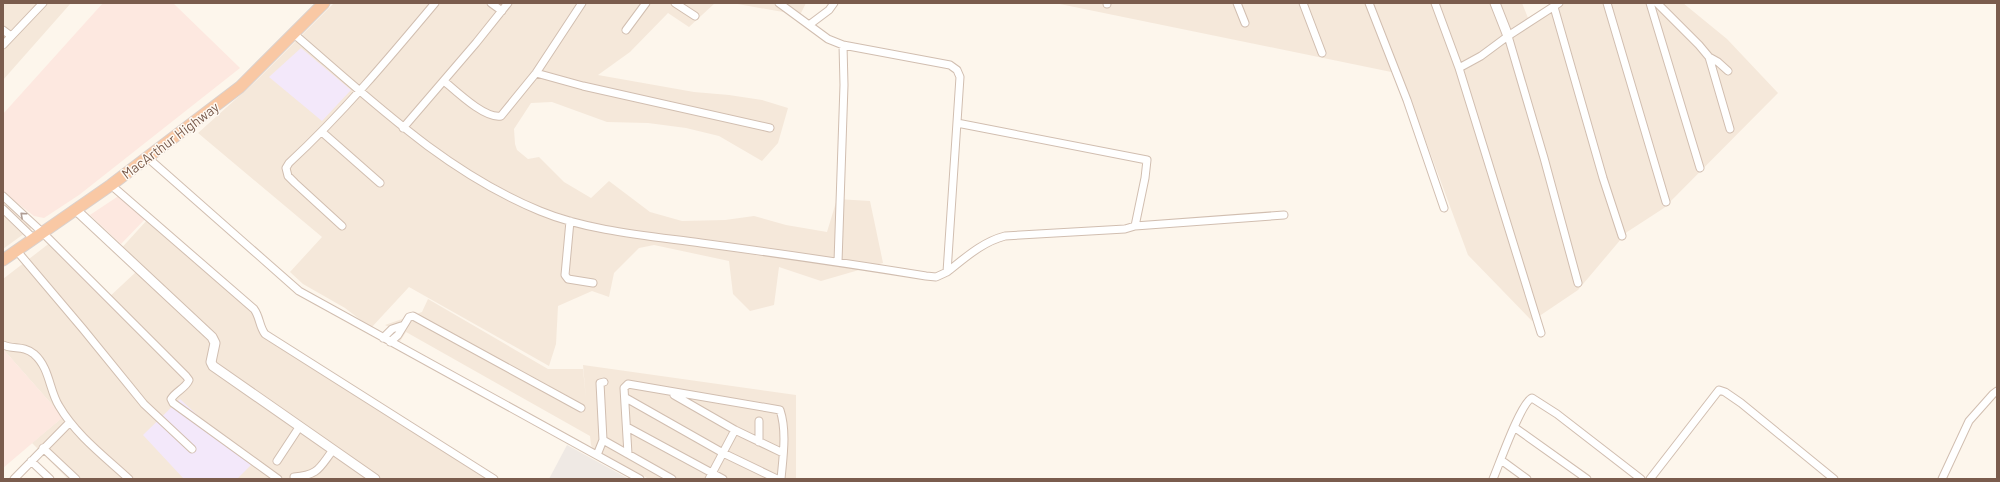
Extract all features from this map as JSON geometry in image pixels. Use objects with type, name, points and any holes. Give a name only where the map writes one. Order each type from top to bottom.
[{"type":"highway","name":"MacArthur Highway","points":[[3,260],[148,158],[240,87],[324,3]]},
{"type":"street","points":[[3,44],[42,3]]},
{"type":"street","points":[[342,226],[294,183],[288,176],[286,168],[289,163],[322,132],[361,91],[435,3]]},
{"type":"street","points":[[491,3],[502,11]]},
{"type":"street","points":[[403,128],[508,3]]},
{"type":"street","points":[[444,81],[485,113],[494,117],[501,116],[536,73],[582,3]]},
{"type":"street","points":[[626,30],[646,3]]},
{"type":"street","points":[[675,3],[695,16]]},
{"type":"street","points":[[779,3],[828,39],[843,45],[943,64],[953,68],[960,77],[947,272]]},
{"type":"street","points":[[809,25],[829,10],[834,3]]},
{"type":"street","points":[[1237,3],[1245,23]]},
{"type":"street","points":[[1303,3],[1322,53]]},
{"type":"street","points":[[1369,3],[1407,100],[1444,208]]},
{"type":"street","points":[[1435,3],[1459,68],[1541,333]]},
{"type":"street","points":[[1495,3],[1508,36],[1544,158],[1578,283]]},
{"type":"street","points":[[1607,3],[1666,202]]},
{"type":"street","points":[[1650,3],[1700,168]]},
{"type":"street","points":[[1657,3],[1709,57],[1718,62],[1728,71]]},
{"type":"street","points":[[1459,68],[1481,56],[1508,36],[1557,5],[1603,178],[1622,236]]},
{"type":"street","points":[[3,30],[11,36]]},
{"type":"street","points":[[294,34],[403,128],[462,171],[540,211],[570,222],[936,277],[947,272],[970,254],[994,239],[1005,236],[1125,229],[1135,226],[1284,215]]},
{"type":"street","points":[[838,262],[844,85],[843,45]]},
{"type":"street","points":[[1709,57],[1730,129]]},
{"type":"street","points":[[536,73],[583,86],[770,128]]},
{"type":"street","points":[[957,123],[1147,160],[1145,178],[1135,226]]},
{"type":"street","points":[[322,132],[380,183]]},
{"type":"street","points":[[148,158],[295,288],[390,342],[640,479]]},
{"type":"street","points":[[111,185],[254,309],[258,315],[261,328],[265,334],[494,479]]},
{"type":"street","points":[[3,196],[39,236],[186,376],[189,380],[187,384],[173,395],[171,399],[173,402],[278,479]]},
{"type":"street","points":[[3,209],[39,236]]},
{"type":"street","points":[[76,210],[212,337],[215,343],[211,362],[213,366],[375,479]]},
{"type":"street","points":[[570,222],[565,275],[568,279],[593,283]]},
{"type":"street","points":[[17,251],[144,404],[192,449]]},
{"type":"street","points":[[390,342],[398,335],[408,317],[413,316],[419,318],[581,408]]},
{"type":"street","points":[[383,338],[392,329],[402,326]]},
{"type":"street","points":[[3,345],[28,350],[36,356],[47,372],[58,405],[70,422],[128,479]]},
{"type":"street","points":[[597,455],[603,440],[600,383],[604,382]]},
{"type":"street","points":[[628,454],[626,398],[624,388],[628,384],[780,410],[782,416],[783,454],[781,479]]},
{"type":"street","points":[[1650,479],[1719,390],[1725,392],[1741,403],[1834,479]]},
{"type":"street","points":[[1942,479],[1969,421],[1997,391]]},
{"type":"street","points":[[669,392],[735,430],[783,454]]},
{"type":"street","points":[[626,398],[723,453],[777,479]]},
{"type":"street","points":[[1493,479],[1514,427],[1527,402],[1532,398],[1538,400],[1641,479]]},
{"type":"street","points":[[759,421],[759,442]]},
{"type":"street","points":[[16,478],[43,448],[70,422]]},
{"type":"street","points":[[277,461],[300,426]]},
{"type":"street","points":[[627,427],[710,476],[723,479]]},
{"type":"street","points":[[1514,427],[1587,479]]},
{"type":"street","points":[[710,476],[735,430]]},
{"type":"street","points":[[603,440],[672,479]]},
{"type":"street","points":[[43,448],[76,479]]},
{"type":"street","points":[[294,477],[311,475],[316,472],[333,450]]},
{"type":"street","points":[[1501,460],[1527,479]]},
{"type":"street","points":[[31,461],[50,479]]},
{"type":"shaded area","points":[[3,3],[71,3],[3,80]]},
{"type":"shaded area","points":[[103,3],[173,3],[240,68],[79,195],[44,218],[34,216],[3,192],[3,114]]},
{"type":"shaded area","points":[[334,3],[715,3],[689,27],[668,13],[630,52],[598,75],[694,92],[762,100],[788,108],[778,143],[762,161],[719,136],[686,128],[648,123],[607,122],[552,102],[531,103],[514,129],[517,150],[528,159],[539,157],[564,182],[591,198],[609,181],[650,212],[682,221],[725,220],[754,216],[786,225],[827,232],[837,199],[870,201],[883,263],[821,281],[779,267],[774,305],[750,311],[733,294],[729,261],[654,245],[639,248],[614,273],[609,297],[592,291],[558,306],[556,344],[549,366],[409,287],[371,328],[345,308],[303,284],[290,272],[322,237],[198,133],[256,81]]},
{"type":"shaded area","points":[[732,3],[806,3],[800,15]]},
{"type":"shaded area","points":[[1055,3],[1522,3],[1528,18],[1552,3],[1683,3],[1727,39],[1778,93],[1664,208],[1627,232],[1578,290],[1532,321],[1468,255],[1401,74]]},
{"type":"shaded area","points":[[301,48],[351,90],[322,121],[269,77]]},
{"type":"shaded area","points":[[3,194],[36,225],[3,249]]},
{"type":"shaded area","points":[[120,195],[146,218],[121,244],[90,215]]},
{"type":"shaded area","points":[[148,219],[256,314],[259,331],[263,335],[489,479],[68,479],[32,443],[63,417],[3,349],[3,279],[51,242],[107,299],[137,271],[117,253]]},
{"type":"shaded area","points":[[428,299],[548,369],[583,369],[586,399],[583,365],[796,395],[796,479],[649,479],[593,449],[590,436],[406,332],[399,343],[387,335],[393,329],[385,325],[422,312]]},
{"type":"shaded area","points":[[3,349],[63,417],[3,468]]},
{"type":"shaded area","points":[[180,399],[251,465],[237,479],[184,479],[143,435]]},
{"type":"shaded area","points":[[567,445],[629,479],[549,479]]}]
